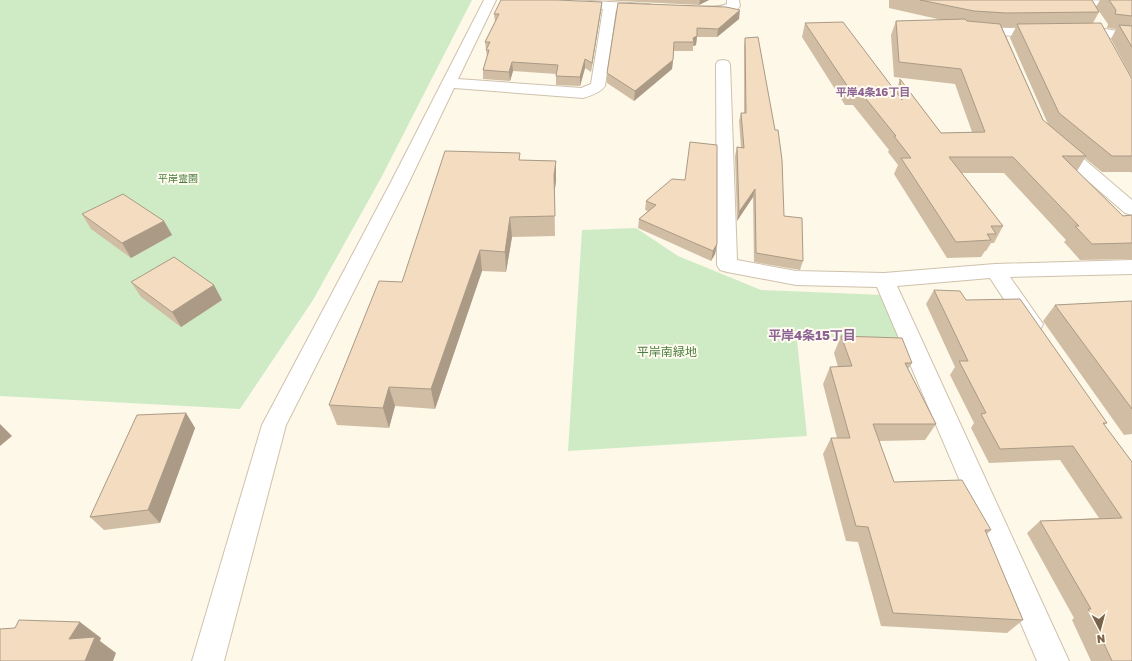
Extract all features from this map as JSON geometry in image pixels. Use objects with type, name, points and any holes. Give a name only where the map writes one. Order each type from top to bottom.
[{"type":"street","points":[[208,661],[274,425],[400,182],[490,0],[499,0]]},
{"type":"street","points":[[559,3],[582,2],[610,6],[657,8],[657,0]]},
{"type":"street","points":[[686,10],[722,11],[734,6],[733,0]]},
{"type":"street","points":[[1081,0],[1132,5]]},
{"type":"street","points":[[1085,0],[1105,46]]},
{"type":"street","points":[[448,83],[583,93],[588,91],[598,86],[610,6]]},
{"type":"street","points":[[1068,32],[1095,21],[1132,37]]},
{"type":"street","points":[[966,31],[1003,40],[1053,32]]},
{"type":"street","points":[[723,64],[727,266],[796,278],[884,280],[995,271],[1132,267]]},
{"type":"street","points":[[1047,137],[1132,209]]},
{"type":"street","points":[[995,271],[1044,341]]},
{"type":"street","points":[[884,280],[1053,661]]},
{"type":"green space","name":"平岸霊園","points":[[0,0],[472,0],[381,178],[313,300],[240,409],[0,396]]},
{"type":"green space","name":"平岸南緑地","points":[[636,228],[678,256],[761,290],[883,295],[903,338],[797,340],[807,436],[568,451],[582,230]]},
{"type":"building","points":[[501,0],[602,2],[592,63],[585,59],[580,77],[556,76],[558,65],[512,62],[509,72],[483,70],[489,50],[486,50],[490,42],[485,42],[499,14],[494,14]]},
{"type":"building","points":[[920,0],[1092,0],[1099,12],[1006,13],[974,11]]},
{"type":"building","points":[[1109,0],[1132,0],[1132,16],[1115,14],[1116,10]]},
{"type":"building","points":[[618,3],[726,7],[740,10],[718,29],[697,28],[697,36],[693,38],[694,42],[674,42],[673,60],[635,91],[607,73]]},
{"type":"building","points":[[965,19],[967,21],[1000,24],[1043,120],[1086,156],[1062,156],[1123,216],[1132,215],[1132,243],[1092,244],[1075,226],[1079,226],[1013,157],[949,157],[1003,226],[991,226],[996,234],[987,234],[991,240],[956,242],[901,158],[911,158],[894,136],[896,136],[858,89],[850,90],[805,23],[843,22],[902,100],[900,79],[941,133],[985,132],[961,69],[899,62],[896,21]]},
{"type":"building","points":[[1101,23],[1132,79],[1132,156],[1112,156],[1059,113],[1017,24]]},
{"type":"building","points":[[1119,25],[1132,26],[1132,47]]},
{"type":"building","points":[[758,37],[775,130],[778,130],[782,160],[784,216],[802,218],[803,261],[756,253],[755,189],[739,212],[737,147],[744,148],[741,113],[746,113],[745,38]]},
{"type":"building","points":[[690,142],[717,145],[717,244],[713,251],[639,219],[656,205],[646,201],[672,179],[685,180]]},
{"type":"building","points":[[445,151],[520,153],[519,160],[556,161],[554,175],[555,216],[510,217],[505,252],[480,250],[431,389],[389,387],[383,408],[329,405],[379,281],[402,282]]},
{"type":"building","points":[[123,194],[164,221],[122,243],[82,214]]},
{"type":"building","points":[[174,257],[214,285],[172,312],[131,282]]},
{"type":"building","points":[[934,290],[960,291],[966,300],[1020,299],[1107,423],[1103,423],[1132,462],[1132,661],[1112,661],[1088,609],[1091,609],[1040,521],[1122,518],[1073,446],[1000,449],[981,414],[986,413],[959,361],[968,361]]},
{"type":"building","points":[[1132,301],[1132,409],[1055,305]]},
{"type":"building","points":[[841,336],[902,338],[912,363],[905,363],[936,424],[873,424],[894,482],[962,480],[991,530],[985,530],[1023,620],[893,613],[868,527],[856,526],[831,438],[850,438],[830,367],[852,366]]},
{"type":"building","points":[[186,413],[148,510],[90,517],[137,415]]},
{"type":"building","points":[[19,620],[80,622],[69,639],[95,637],[85,661],[0,661],[0,629],[15,628]]},
{"type":"district","name":"平岸4条16丁目","points":[[873,92]]},
{"type":"district","name":"平岸4条15丁目","points":[[812,335]]}]
